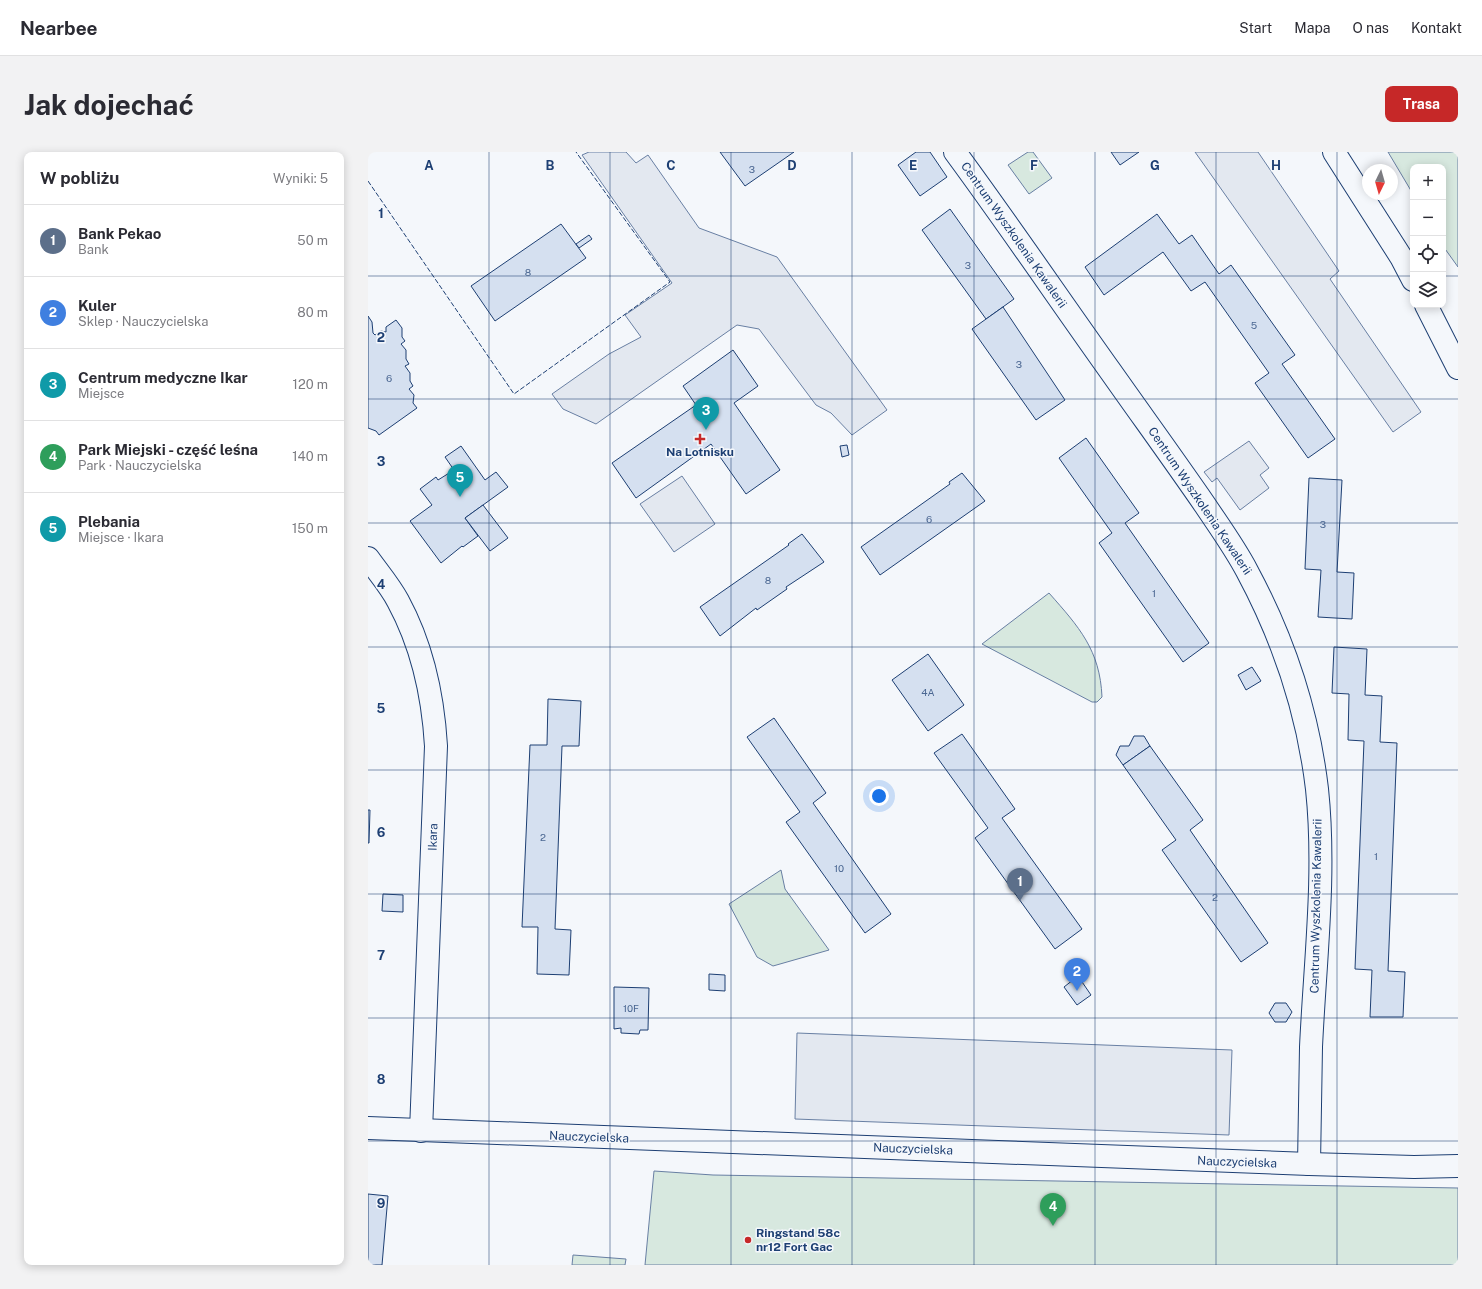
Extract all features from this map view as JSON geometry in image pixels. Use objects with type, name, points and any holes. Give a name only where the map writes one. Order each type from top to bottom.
[{"type":"street","name":"Centrum Wyszkolenia Kawalerii","points":[[955,152],[1179,467],[1225,535],[1246,568],[1262,598],[1295,686],[1310,746],[1317,789],[1320,834],[1317,963],[1311,1047],[1309,1164]]},
{"type":"street","points":[[1334,152],[1401,257],[1410,274]]},
{"type":"street","points":[[1428,308],[1458,368]]},
{"type":"street","name":"Ikara","points":[[368,558],[398,600],[416,638],[429,683],[434,712],[436,746],[421,1131]]},
{"type":"street","name":"Nauczycielska","points":[[368,1128],[1309,1164],[1414,1167],[1458,1166]]},
{"type":"shaded area","points":[[589,152],[626,152],[636,163],[648,155],[699,228],[777,257],[887,410],[852,435],[831,413],[816,405],[759,329],[737,325],[596,424],[563,409],[552,394],[609,354],[641,337],[625,315],[672,283],[582,155]]},
{"type":"shaded area","points":[[1028,152],[1033,152],[1052,178],[1029,194],[1008,165]]},
{"type":"shaded area","points":[[1195,152],[1258,152],[1339,271],[1330,279],[1421,412],[1393,432]]},
{"type":"shaded area","points":[[1388,152],[1458,152],[1458,267],[1446,250],[1446,164],[1410,164],[1410,189],[1398,169],[1398,164],[1395,164]]},
{"type":"shaded area","points":[[1249,441],[1269,468],[1260,475],[1269,488],[1240,510],[1217,478],[1212,482],[1204,472]]},
{"type":"shaded area","points":[[682,476],[715,524],[674,552],[640,504]]},
{"type":"shaded area","points":[[1049,593],[1070,617],[1086,640],[1092,652],[1097,666],[1102,697],[1097,702],[1092,702],[982,644]]},
{"type":"shaded area","points":[[781,870],[785,889],[829,950],[773,966],[757,957],[729,904]]},
{"type":"shaded area","points":[[797,1033],[1232,1050],[1229,1135],[795,1119]]},
{"type":"shaded area","points":[[654,1171],[713,1175],[1458,1188],[1458,1265],[645,1265]]},
{"type":"shaded area","points":[[573,1255],[626,1259],[625,1265],[572,1265]]},
{"type":"building","points":[[720,152],[794,152],[745,186]]},
{"type":"building","points":[[916,152],[930,152],[947,177],[920,196],[898,165]]},
{"type":"building","points":[[1111,152],[1139,152],[1120,165]]},
{"type":"building","points":[[950,209],[1014,299],[986,319],[922,230]]},
{"type":"building","points":[[1157,214],[1179,244],[1192,235],[1219,274],[1231,265],[1295,355],[1282,364],[1335,439],[1308,458],[1255,383],[1269,373],[1205,282],[1191,291],[1163,252],[1104,295],[1085,267]]},
{"type":"building","points":[[561,224],[586,258],[495,321],[471,286]]},
{"type":"building","points":[[589,235],[592,239],[579,248],[576,244]]},
{"type":"building","points":[[1003,307],[1065,400],[1036,420],[972,329]]},
{"type":"building","points":[[368,316],[372,322],[373,333],[375,335],[381,331],[386,332],[386,327],[396,320],[402,328],[402,337],[405,341],[401,344],[406,350],[406,359],[409,364],[405,366],[410,373],[410,381],[413,386],[409,389],[414,395],[413,403],[417,408],[379,435],[376,431],[368,428]]},
{"type":"building","points":[[733,350],[758,386],[734,403],[780,470],[746,494],[711,444],[636,498],[612,463],[696,405],[683,386]]},
{"type":"building","points":[[1086,438],[1139,513],[1125,523],[1209,643],[1183,662],[1099,543],[1112,533],[1059,458]]},
{"type":"building","points":[[847,445],[849,455],[842,457],[840,446]]},
{"type":"building","points":[[461,446],[485,480],[496,472],[508,487],[465,518],[478,536],[463,547],[462,546],[441,563],[410,521],[432,505],[420,489],[436,477],[438,480],[454,470],[445,457]]},
{"type":"building","points":[[962,473],[985,501],[880,575],[861,547],[950,484],[949,482]]},
{"type":"building","points":[[1309,478],[1342,480],[1337,572],[1354,573],[1352,619],[1318,617],[1321,570],[1305,569]]},
{"type":"building","points":[[483,505],[508,538],[490,551],[465,518]]},
{"type":"building","points":[[802,534],[824,562],[786,587],[787,589],[757,610],[756,608],[720,636],[700,607],[789,545],[788,544]]},
{"type":"building","points":[[1334,647],[1367,649],[1365,695],[1382,696],[1380,742],[1397,743],[1388,971],[1405,972],[1403,1017],[1370,1017],[1372,970],[1355,969],[1364,741],[1348,740],[1349,694],[1332,693]]},
{"type":"building","points":[[928,654],[964,705],[928,731],[892,680]]},
{"type":"building","points":[[1252,667],[1261,681],[1246,690],[1238,675]]},
{"type":"building","points":[[548,699],[581,701],[579,746],[562,746],[555,929],[571,930],[569,975],[537,974],[538,927],[522,927],[530,745],[547,745]]},
{"type":"building","points":[[774,718],[826,793],[813,803],[891,914],[865,933],[786,822],[800,812],[747,737]]},
{"type":"building","points":[[962,734],[1015,809],[1002,818],[1082,929],[1055,949],[975,838],[988,828],[934,753]]},
{"type":"building","points":[[1134,736],[1144,736],[1150,746],[1123,765],[1116,755],[1120,746],[1129,746]]},
{"type":"building","points":[[1150,746],[1203,820],[1190,830],[1268,943],[1241,962],[1162,850],[1176,840],[1123,765]]},
{"type":"building","points":[[368,810],[370,810],[369,843],[368,843]]},
{"type":"building","points":[[383,894],[403,895],[403,912],[382,911]]},
{"type":"building","points":[[709,974],[725,975],[725,991],[709,990]]},
{"type":"building","points":[[1078,976],[1091,995],[1077,1005],[1064,987]]},
{"type":"building","points":[[614,987],[649,988],[648,1030],[640,1030],[639,1034],[621,1033],[621,1028],[614,1029]]},
{"type":"building","points":[[1275,1003],[1286,1003],[1292,1012],[1286,1022],[1275,1022],[1269,1013]]},
{"type":"building","points":[[368,1194],[388,1196],[382,1265],[368,1265]]},
{"type":"fence","points":[[368,181],[514,394],[670,282],[576,152]]},
{"type":"place","name":"Centrum medyczne Ikar","points":[[706,430]]},
{"type":"place","name":"Na Lotnisku","points":[[700,439]]},
{"type":"place","name":"Plebania","points":[[460,497]]},
{"type":"place","name":"Bank Pekao","points":[[1020,901]]},
{"type":"place","name":"Kuler","points":[[1077,991]]},
{"type":"place","name":"Park Miejski - część leśna","points":[[1053,1226]]},
{"type":"place","name":"Ringstand 58c nr12 Fort Gac","points":[[748,1240]]}]
